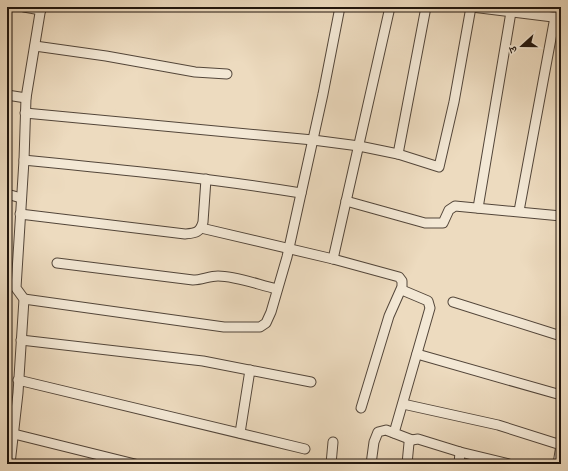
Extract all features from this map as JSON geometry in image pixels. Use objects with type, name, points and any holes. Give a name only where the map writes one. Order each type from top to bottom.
[{"type":"street","points":[[10,464],[24,299],[16,288],[24,160],[26,98],[41,9],[24,7]]},
{"type":"street","points":[[24,299],[224,327],[252,328],[260,327],[266,323],[271,312],[289,249],[340,7]]},
{"type":"street","points":[[334,258],[390,7]]},
{"type":"street","points":[[398,154],[426,7]]},
{"type":"street","points":[[25,113],[313,140],[359,146],[398,154],[440,167],[472,7],[558,17],[519,211]]},
{"type":"street","points":[[478,208],[511,12]]},
{"type":"street","points":[[35,46],[106,56],[195,72],[227,74]]},
{"type":"street","points":[[7,95],[26,98]]},
{"type":"street","points":[[24,160],[206,179],[301,192]]},
{"type":"street","points":[[20,214],[185,234],[195,233],[201,228],[206,179]]},
{"type":"street","points":[[7,194],[21,198]]},
{"type":"street","points":[[346,201],[425,223],[434,224],[443,223],[449,210],[460,206],[561,215]]},
{"type":"street","points":[[201,228],[334,258],[398,277],[402,281],[401,289],[389,316],[362,408]]},
{"type":"street","points":[[56,263],[193,280],[217,276],[228,277],[278,289]]},
{"type":"street","points":[[7,286],[16,288]]},
{"type":"street","points":[[394,433],[430,305],[428,301],[401,289]]},
{"type":"street","points":[[453,302],[561,336]]},
{"type":"street","points":[[21,340],[204,361],[311,382]]},
{"type":"street","points":[[417,354],[561,395]]},
{"type":"street","points":[[240,433],[250,370]]},
{"type":"street","points":[[18,380],[305,449]]},
{"type":"street","points":[[403,404],[498,425],[561,445],[558,464]]},
{"type":"street","points":[[12,428],[135,464]]},
{"type":"street","points":[[371,464],[374,442],[378,432],[386,430],[412,440],[418,439],[460,452],[509,464]]},
{"type":"street","points":[[407,464],[409,443],[412,440]]},
{"type":"street","points":[[331,464],[333,442]]},
{"type":"street","points":[[459,464],[460,452]]}]
